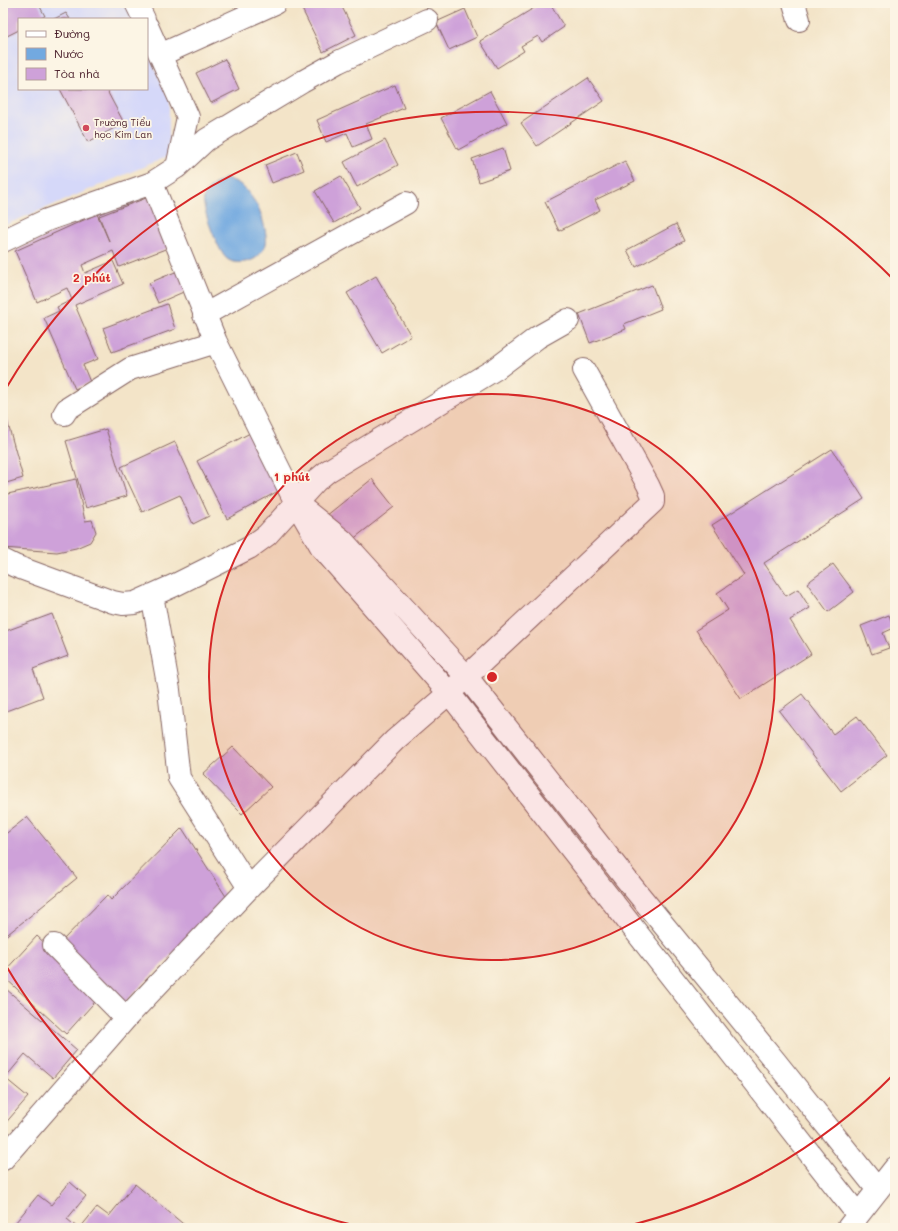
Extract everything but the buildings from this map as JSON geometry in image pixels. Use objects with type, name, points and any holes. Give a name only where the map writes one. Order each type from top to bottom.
[{"type":"street","points":[[136,3],[144,18]]},
{"type":"street","points":[[160,55],[275,3]]},
{"type":"street","points":[[3,241],[47,220],[152,183],[177,167],[206,140],[302,82],[338,62],[427,20]]},
{"type":"street","points":[[148,28],[188,117],[177,167]]},
{"type":"street","points":[[152,183],[216,342],[296,503],[322,548],[448,693],[853,1222],[895,1168]]},
{"type":"street","points":[[204,315],[406,203]]},
{"type":"street","points":[[3,560],[15,566],[113,602],[123,604],[135,603],[249,548],[267,535],[316,481],[328,471],[497,368],[538,337],[568,320]]},
{"type":"street","points":[[64,414],[67,409],[130,369],[216,342]]},
{"type":"street","points":[[3,1159],[126,1018],[249,888],[394,740],[448,693],[653,502],[653,496],[648,485],[584,370]]},
{"type":"street","points":[[296,503],[342,540],[466,676],[626,880],[775,1061],[878,1190]]},
{"type":"street","points":[[152,595],[169,690],[179,778],[249,888]]},
{"type":"street","points":[[54,945],[126,1018]]},
{"type":"shaded area","name":"Trường Tiểu học Kim Lan","points":[[3,3],[127,3],[134,18],[18,18],[18,90],[148,90],[148,51],[169,100],[169,156],[3,226]]},
{"type":"water","points":[[227,178],[237,182],[250,194],[262,216],[266,244],[261,253],[250,261],[233,262],[226,258],[219,247],[207,218],[204,197],[208,190],[216,183]]},
{"type":"place","name":"Trường Tiểu học Kim Lan","points":[[86,128]]}]
